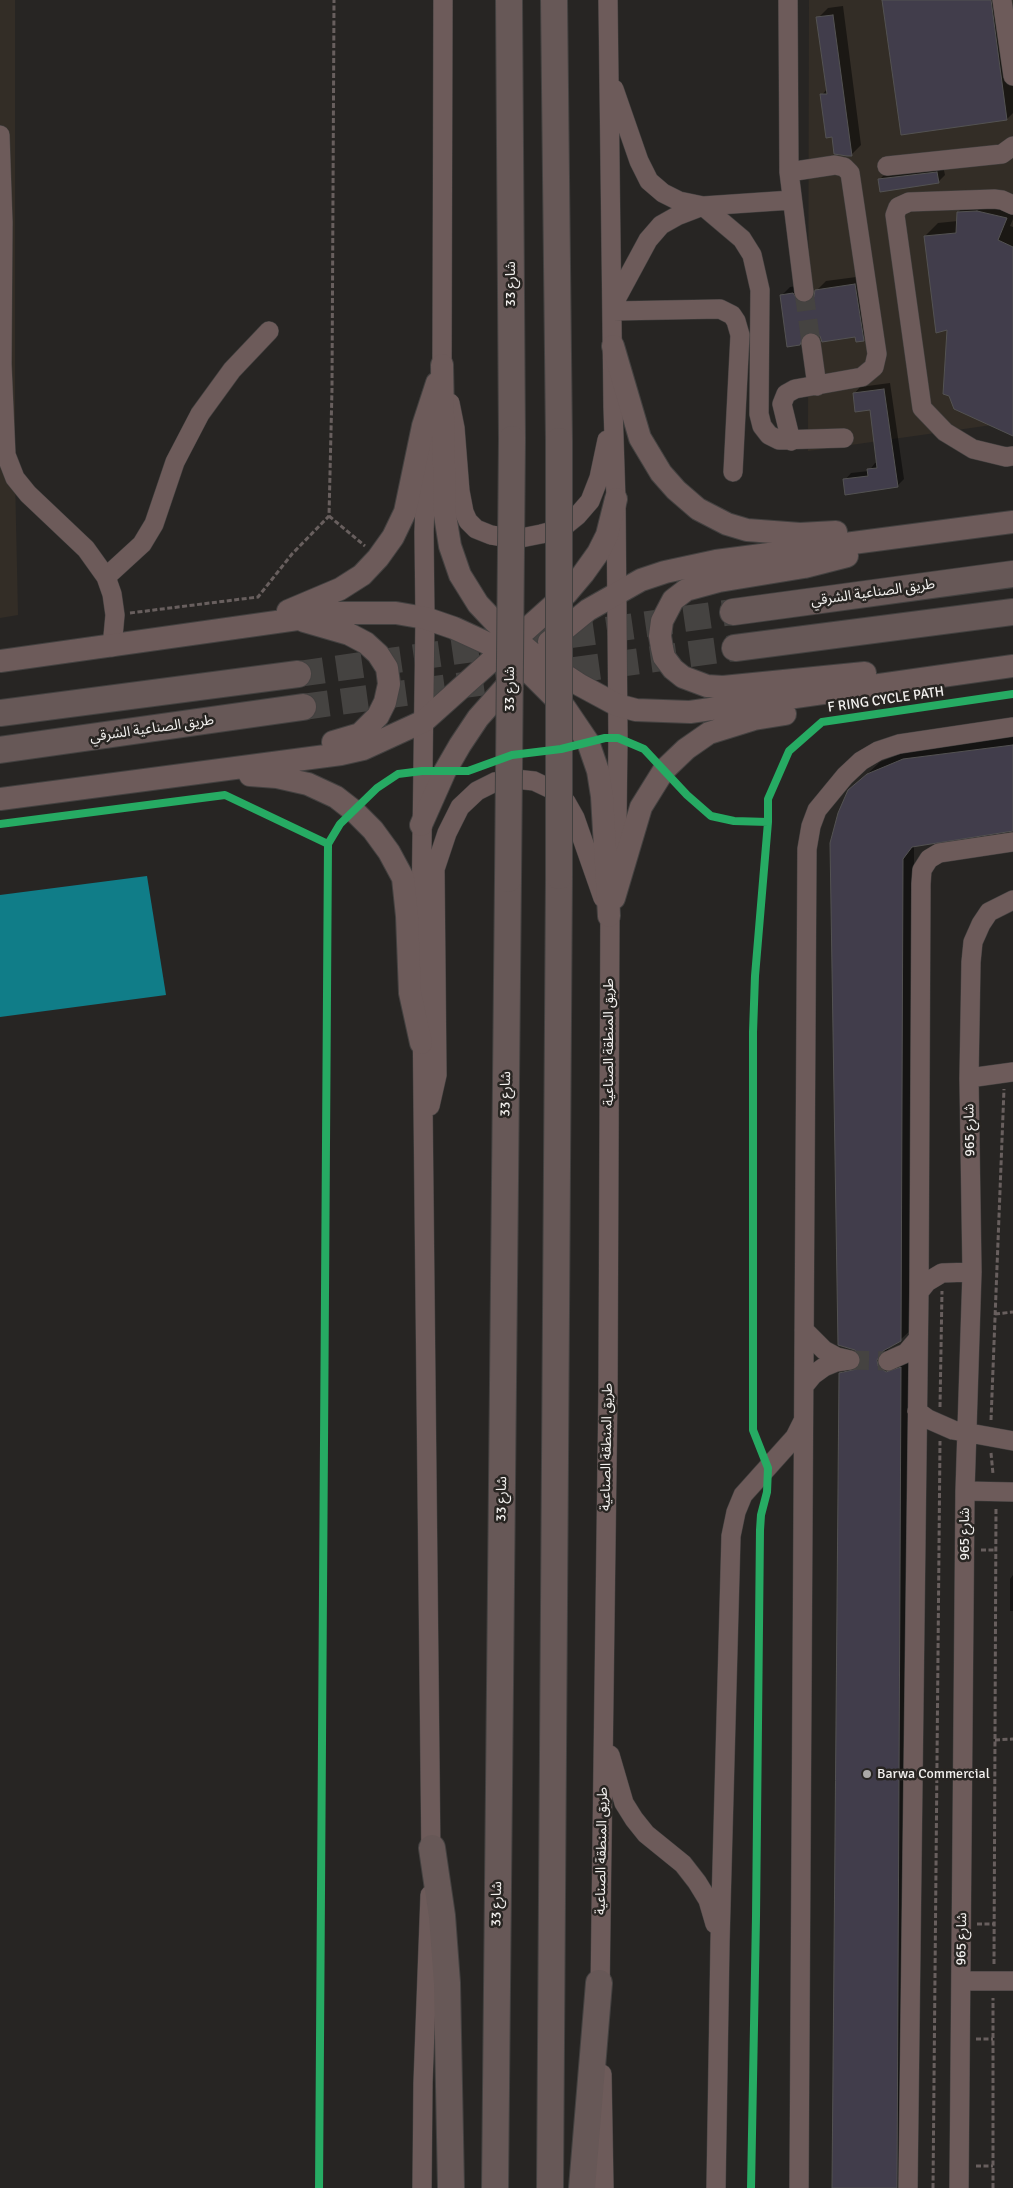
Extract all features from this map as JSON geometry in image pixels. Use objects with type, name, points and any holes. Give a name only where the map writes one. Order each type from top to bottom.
[{"type":"highway","name":"شارع 33","points":[[494,2188],[512,439],[509,0]]},
{"type":"highway","points":[[550,2188],[559,876],[559,440],[554,0]]},
{"type":"highway","name":"طريق الصناعية الشرقي","points":[[732,612],[1013,574]]},
{"type":"highway","points":[[735,648],[1013,612]]},
{"type":"highway","points":[[0,713],[298,674]]},
{"type":"highway","name":"طريق الصناعية الشرقي","points":[[0,750],[303,707]]},
{"type":"highway","points":[[432,1848],[442,1916],[447,1983],[451,2188]]},
{"type":"highway","points":[[582,2188],[599,1983]]},
{"type":"main road","points":[[613,346],[640,438],[662,474],[676,490],[707,515],[748,530],[768,533],[947,531]]},
{"type":"main road","points":[[260,623],[340,589],[362,575],[378,558],[393,537],[404,512],[423,426],[442,365]]},
{"type":"main road","points":[[442,365],[445,515],[450,546],[460,575],[478,604],[508,644],[529,661],[618,705],[636,710],[690,712],[1013,666]]},
{"type":"main road","points":[[0,800],[333,755],[363,749],[424,721],[567,593],[598,553],[606,534],[616,499]]},
{"type":"main road","points":[[421,825],[445,771],[460,745],[494,698],[529,661],[582,615],[616,593],[641,580],[690,566],[1013,522]]},
{"type":"main road","points":[[947,531],[804,567],[719,580],[686,590],[673,600],[666,610],[660,636],[664,657],[673,669],[684,677],[707,686],[723,687],[858,673],[958,674]]},
{"type":"main road","points":[[0,661],[292,618],[340,613],[396,613],[425,618],[508,644]]},
{"type":"main road","points":[[0,785],[335,742],[360,734],[378,716],[385,702],[389,684],[387,668],[378,654],[366,643],[350,634],[292,618]]},
{"type":"main road","points":[[529,661],[550,692],[578,725],[588,742],[598,771],[602,796],[609,916]]},
{"type":"main road","points":[[609,916],[627,849],[641,808],[664,770],[686,749],[709,733],[754,719],[859,702],[958,674]]},
{"type":"main road","points":[[209,772],[277,777],[308,784],[336,798],[354,811],[373,830],[389,852],[403,878],[407,916],[410,993],[421,1043]]},
{"type":"street","points":[[422,2188],[423,2083],[432,1848],[424,1135],[421,1043],[421,825],[424,721],[424,532],[426,476],[442,365],[443,0]]},
{"type":"street","points":[[608,0],[607,66],[613,308],[618,705]]},
{"type":"street","points":[[788,0],[789,172],[804,292]]},
{"type":"street","points":[[1002,0],[1013,76]]},
{"type":"street","points":[[607,66],[639,161],[649,181],[663,193],[679,201],[703,206],[792,200]]},
{"type":"street","points":[[0,136],[3,222],[3,456],[15,478],[28,494],[86,549],[106,578],[112,594],[115,616],[112,646]]},
{"type":"street","points":[[887,166],[1002,154],[1013,146]]},
{"type":"street","points":[[789,172],[835,166],[844,167],[850,173],[878,354],[874,367],[862,378],[790,391],[784,398],[783,409],[791,441]]},
{"type":"street","points":[[1013,205],[994,199],[909,202],[898,207],[895,215],[922,408],[945,432],[973,449],[1006,457],[1013,456]]},
{"type":"street","points":[[613,308],[648,240],[661,226],[676,216],[703,206]]},
{"type":"street","points":[[703,206],[742,239],[752,255],[760,290],[759,414],[762,426],[769,435],[780,440],[844,438]]},
{"type":"street","points":[[613,308],[720,309],[732,315],[740,335],[733,472]]},
{"type":"street","points":[[106,578],[142,544],[154,524],[175,462],[200,414],[232,370],[269,331]]},
{"type":"street","points":[[811,344],[817,386]]},
{"type":"street","points":[[442,365],[455,428],[460,491],[464,512],[468,521],[476,529],[491,535],[516,539],[541,534],[561,529],[577,516],[590,501],[599,478],[613,407]]},
{"type":"street","name":"طريق المنطقة الصناعية","points":[[604,2188],[599,1983],[608,1390],[609,916],[617,822],[618,705]]},
{"type":"street","points":[[799,2188],[807,849],[811,826],[817,810],[845,776],[861,761],[878,751],[899,744],[1013,727]]},
{"type":"street","points":[[424,1135],[437,1075],[435,869],[447,833],[460,807],[476,791],[495,782],[515,779],[534,781],[553,790],[566,802],[575,818],[609,916]]},
{"type":"street","points":[[908,2188],[922,870],[929,859],[939,853],[1013,842]]},
{"type":"street","name":"شارع 965","points":[[959,2188],[965,1491],[972,1272],[969,1078],[973,942],[980,924],[989,912],[1013,900]]},
{"type":"street","points":[[969,1078],[1009,1072]]},
{"type":"street","points":[[919,1292],[927,1282],[942,1273],[972,1272]]},
{"type":"street","points":[[804,1330],[824,1350],[837,1357],[850,1360],[836,1362],[824,1367],[813,1375],[804,1386]]},
{"type":"street","points":[[918,1339],[906,1353],[888,1361],[904,1368],[918,1378]]},
{"type":"street","points":[[917,1411],[940,1426],[990,1438],[1013,1441]]},
{"type":"street","points":[[716,2188],[720,1942],[731,1536],[736,1512],[743,1495],[790,1444],[803,1421]]},
{"type":"street","points":[[965,1491],[1004,1492]]},
{"type":"street","points":[[604,1734],[624,1803],[646,1834],[683,1864],[697,1882],[708,1900],[720,1942]]},
{"type":"street","points":[[961,1981],[1013,1981]]},
{"type":"path","points":[[115,616],[258,597],[292,554],[329,516],[332,389],[334,0]]},
{"type":"path","points":[[329,516],[378,558]]},
{"type":"path","points":[[992,2188],[995,1740],[1004,1492],[990,1438],[1009,1072]]},
{"type":"path","points":[[933,2188],[942,1273]]},
{"type":"path","points":[[995,1314],[1013,1312]]},
{"type":"path","points":[[995,1740],[1013,1739]]},
{"type":"shaded area","points":[[0,0],[15,0],[15,478],[18,615],[0,618]]},
{"type":"shaded area","points":[[809,0],[1013,0],[1013,422],[808,451]]},
{"type":"water","points":[[147,876],[166,995],[0,1017],[0,895]]},
{"type":"building","points":[[882,0],[991,0],[1007,120],[901,135]]},
{"type":"building","points":[[833,15],[852,156],[834,154],[832,137],[826,138],[820,94],[827,94],[816,17]]},
{"type":"building","points":[[937,172],[939,183],[880,192],[878,179]]},
{"type":"building","points":[[977,211],[1007,218],[998,240],[1013,247],[1013,436],[954,409],[949,396],[943,394],[947,330],[936,333],[924,236],[956,233],[957,212]]},
{"type":"building","points":[[855,284],[864,341],[856,342],[855,337],[822,342],[820,336],[810,332],[804,334],[800,345],[787,347],[780,295],[793,293],[799,302],[806,303],[814,297],[815,290]]},
{"type":"building","points":[[884,389],[898,487],[845,495],[843,479],[868,476],[867,469],[877,468],[870,410],[855,412],[853,393]]},
{"type":"building","name":"Barwa Commercial","points":[[1013,745],[1013,831],[912,847],[903,859],[901,1341],[883,1351],[877,1360],[878,1366],[886,1372],[901,1367],[897,2188],[832,2188],[839,1373],[857,1369],[861,1359],[855,1350],[838,1345],[830,843],[838,813],[848,790],[867,774],[903,759]]},
{"type":"tunnel","points":[[804,292],[811,343]]},
{"type":"tunnel","points":[[298,674],[733,612]]},
{"type":"tunnel","points":[[303,707],[735,648]]},
{"type":"tunnel","points":[[850,1360],[888,1361]]},
{"type":"cycle path","name":"F RING CYCLE PATH","points":[[768,822],[768,799],[789,751],[822,722],[1013,694]]},
{"type":"cycle path","points":[[0,824],[225,795],[328,844],[340,824],[377,788],[398,774],[422,771],[468,771],[512,755],[561,749],[605,738],[618,738],[644,749],[687,795],[711,816],[734,821],[768,822],[755,976],[753,1032],[753,1430],[768,1468],[767,1492],[761,1515],[760,1530],[751,2188]]},
{"type":"cycle path","points":[[319,2188],[328,844]]},
{"type":"place","name":"Barwa Commercial","points":[[867,1774]]}]
